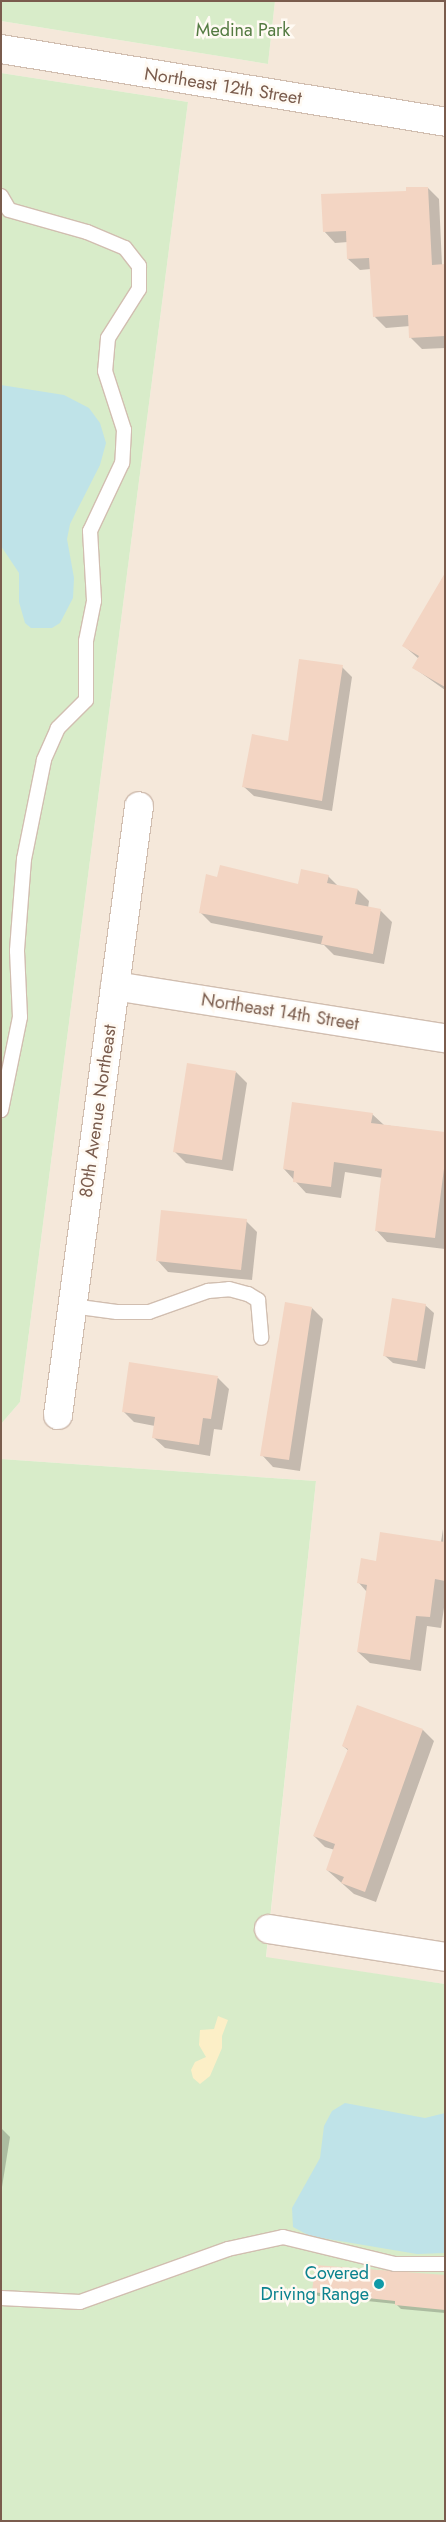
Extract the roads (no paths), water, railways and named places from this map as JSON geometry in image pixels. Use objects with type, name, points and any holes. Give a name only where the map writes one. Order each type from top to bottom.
[{"type":"street","name":"Northeast 12th Street","points":[[1,49],[445,122]]},
{"type":"street","name":"80th Avenue Northeast","points":[[58,1415],[139,806]]},
{"type":"street","name":"Northeast 14th Street","points":[[115,986],[445,1038]]},
{"type":"street","points":[[269,1929],[445,1957]]},
{"type":"lane","points":[[1,196],[9,210],[87,232],[125,248],[139,266],[139,289],[108,338],[105,371],[124,430],[122,463],[90,531],[94,601],[86,641],[86,700],[58,728],[44,760],[24,859],[17,950],[20,1017],[1,1110]]},
{"type":"lane","points":[[72,1306],[117,1312],[149,1312],[208,1292],[229,1289],[248,1294],[258,1300],[261,1338]]},
{"type":"lane","points":[[1,2298],[80,2302],[228,2249],[283,2237],[395,2264],[445,2264]]},
{"type":"water","points":[[1,385],[64,395],[89,408],[100,423],[106,443],[100,465],[70,524],[67,539],[74,578],[73,598],[60,623],[52,628],[31,628],[25,623],[19,602],[19,573],[1,546]]},
{"type":"water","points":[[345,2103],[425,2118],[445,2113],[445,2253],[417,2254],[310,2236],[293,2227],[292,2208],[320,2158],[324,2126],[332,2111]]},
{"type":"place","name":"Covered Driving Range","points":[[379,2284]]},
{"type":"park label","name":"Medina Park","points":[[243,30]]}]
